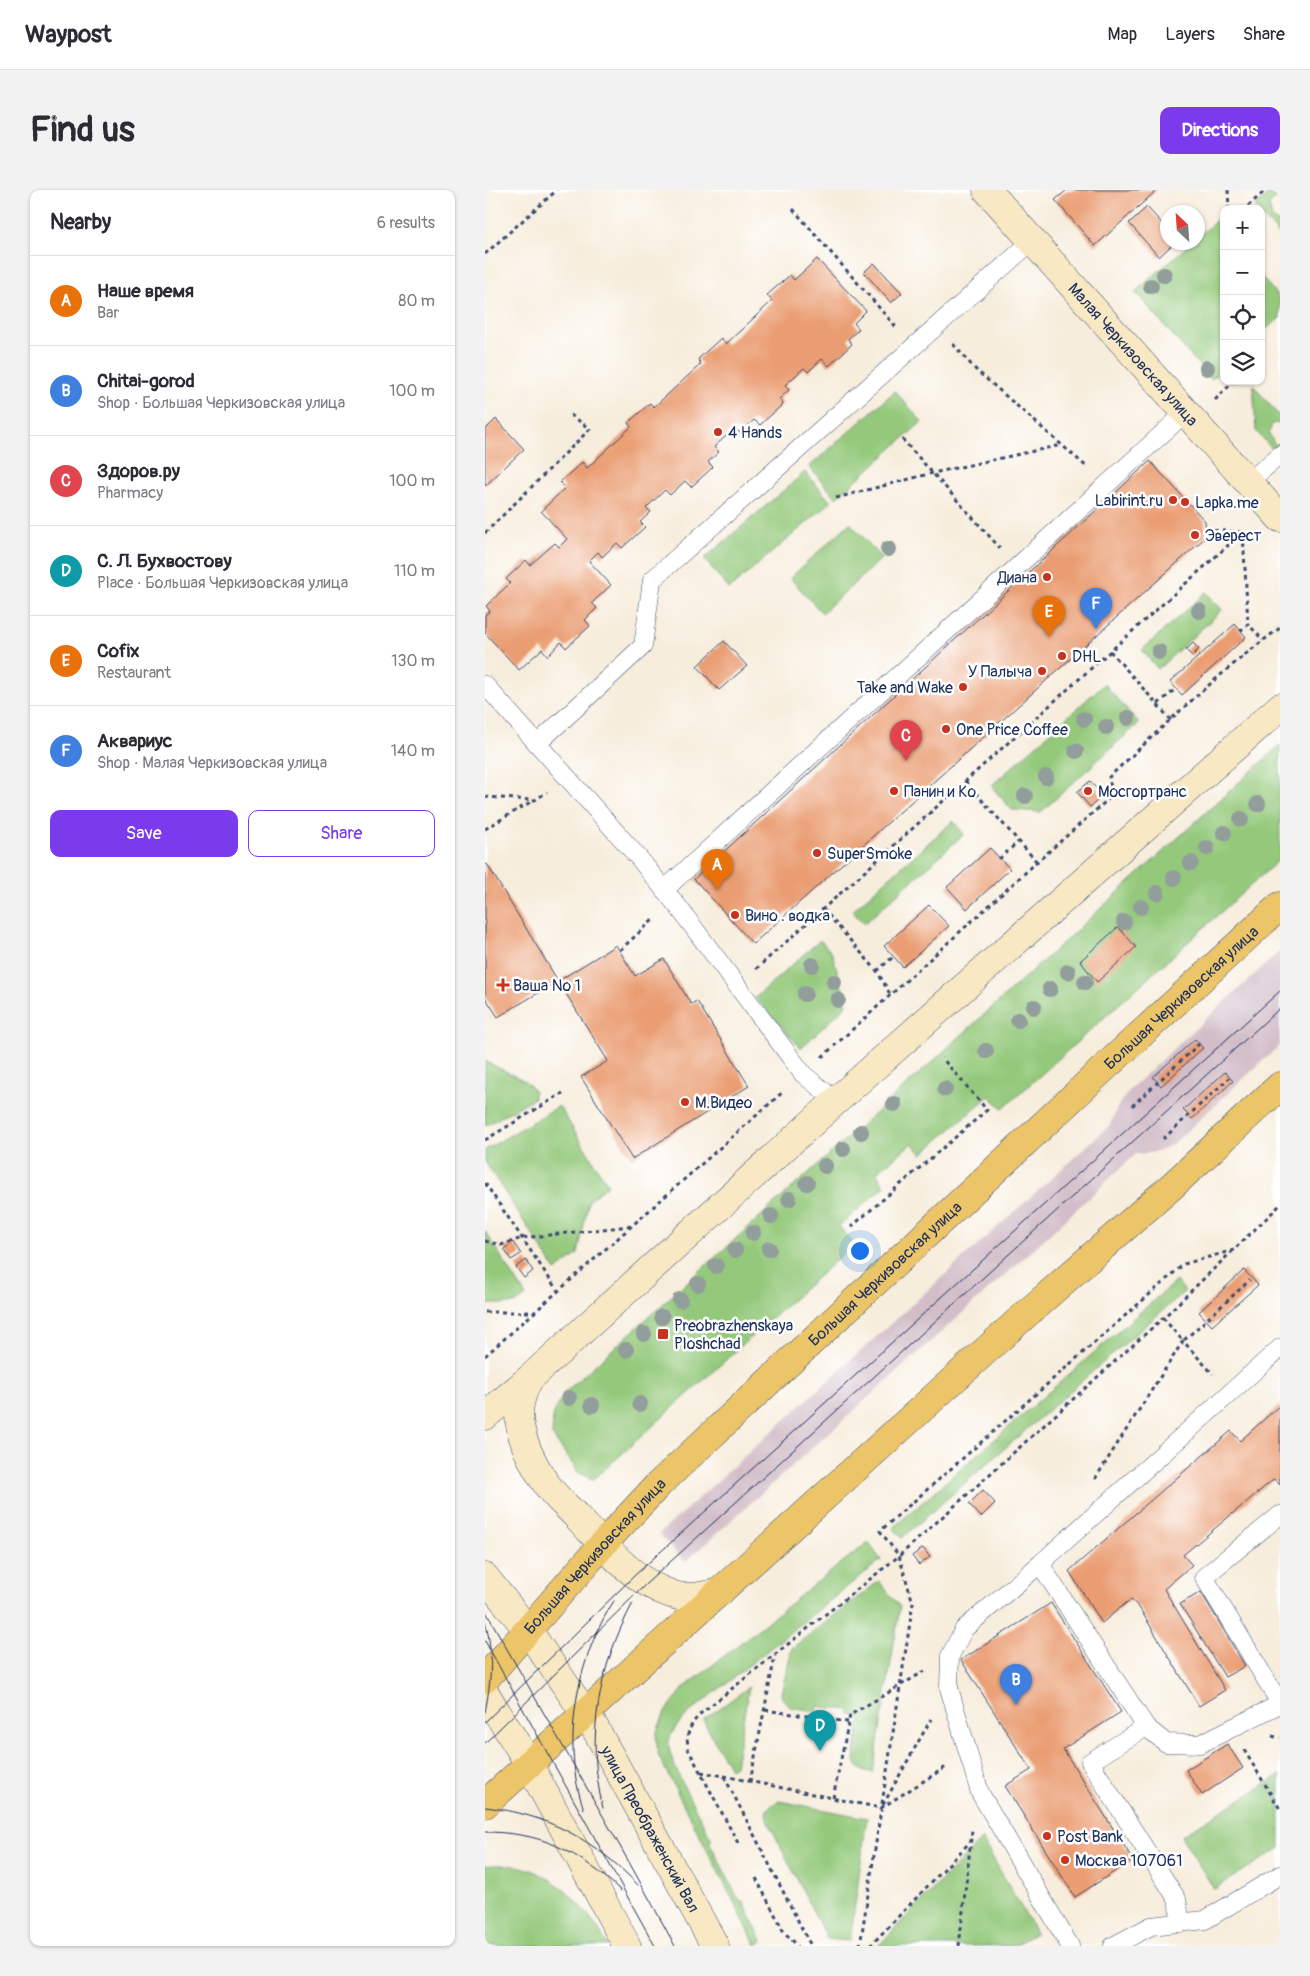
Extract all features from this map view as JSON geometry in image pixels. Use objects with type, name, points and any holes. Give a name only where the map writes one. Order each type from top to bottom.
[{"type":"main road","name":"Большая Черкизовская улица","points":[[485,1679],[527,1629],[658,1485],[1280,906]]},
{"type":"main road","points":[[485,1804],[1024,1316],[1173,1185],[1280,1086]]},
{"type":"street","name":"Малая Черкизовская улица","points":[[987,190],[1280,518]]},
{"type":"street","points":[[485,1416],[529,1379],[836,1101],[1280,707]]},
{"type":"street","points":[[529,1379],[521,1395],[519,1411],[520,1429],[527,1447],[547,1485],[603,1544],[635,1575],[647,1583],[673,1595],[697,1596],[720,1592]]},
{"type":"street","name":"улица Преображенский Вал","points":[[485,1577],[527,1629],[585,1714],[715,1946]]},
{"type":"street","points":[[485,1693],[529,1764],[627,1946]]},
{"type":"lane","points":[[538,743],[643,646],[653,580],[936,324],[1032,241]]},
{"type":"lane","points":[[664,890],[1186,412]]},
{"type":"lane","points":[[1248,482],[1280,455]]},
{"type":"lane","points":[[485,685],[569,778],[664,890],[803,1074],[836,1101]]},
{"type":"lane","points":[[1070,1946],[980,1793],[949,1688],[950,1656],[965,1629],[1280,1348]]},
{"type":"lane","points":[[1040,1564],[1146,1726],[1166,1743],[1201,1744],[1280,1704],[1204,1577],[1280,1515]]},
{"type":"lane","points":[[1146,1726],[1090,1762],[1177,1899],[1181,1923]]},
{"type":"lane","points":[[1113,1946],[1151,1926],[1205,1920],[1280,1875]]},
{"type":"path","points":[[485,254],[557,190]]},
{"type":"path","points":[[1228,190],[1229,205]]},
{"type":"path","points":[[1249,205],[1266,190]]},
{"type":"path","points":[[793,210],[913,345]]},
{"type":"path","points":[[936,324],[975,369],[1108,484]]},
{"type":"path","points":[[1217,398],[1230,385]]},
{"type":"path","points":[[485,533],[590,429],[568,413]]},
{"type":"path","points":[[902,439],[1017,567]]},
{"type":"path","points":[[836,498],[1061,445]]},
{"type":"path","points":[[1206,530],[1243,532]]},
{"type":"path","points":[[1243,532],[1248,624],[1263,640]]},
{"type":"path","points":[[737,986],[1243,532]]},
{"type":"path","points":[[1240,631],[1248,624]]},
{"type":"path","points":[[485,1356],[557,1290],[803,1074],[1112,796],[1109,777],[1171,720],[1263,640],[1280,628]]},
{"type":"path","points":[[1110,651],[1171,720]]},
{"type":"path","points":[[1157,704],[1176,689]]},
{"type":"path","points":[[485,829],[569,778]]},
{"type":"path","points":[[965,781],[1037,862]]},
{"type":"path","points":[[485,797],[535,800]]},
{"type":"path","points":[[999,858],[1018,842]]},
{"type":"path","points":[[823,909],[877,971],[890,994]]},
{"type":"path","points":[[619,950],[657,916]]},
{"type":"path","points":[[877,971],[893,957]]},
{"type":"path","points":[[1132,1106],[1199,1044]]},
{"type":"path","points":[[851,1227],[987,1110],[942,1058]]},
{"type":"path","points":[[1163,1139],[1229,1078]]},
{"type":"path","points":[[485,1140],[563,1094]]},
{"type":"path","points":[[485,1183],[557,1290]]},
{"type":"path","points":[[738,1843],[688,1749],[687,1736],[692,1723],[700,1714],[899,1556],[1163,1318],[1236,1250],[1280,1205]]},
{"type":"path","points":[[485,1241],[501,1244],[522,1238],[630,1226]]},
{"type":"path","points":[[861,1946],[913,1603],[899,1556],[880,1531],[1184,1264],[1236,1250]]},
{"type":"path","points":[[1093,1481],[1183,1340],[1250,1280]]},
{"type":"path","points":[[485,1312],[533,1312]]},
{"type":"path","points":[[1163,1318],[1230,1392]]},
{"type":"path","points":[[750,1782],[775,1655]]},
{"type":"path","points":[[833,1798],[850,1715],[950,1656]]},
{"type":"path","points":[[881,1808],[949,1688]]},
{"type":"path","points":[[764,1710],[848,1722]]},
{"type":"path","points":[[1231,1729],[1280,1738]]},
{"type":"path","points":[[1231,1729],[1280,1809]]},
{"type":"path","points":[[700,1772],[881,1808],[969,1754]]},
{"type":"path","points":[[724,1776],[811,1946]]},
{"type":"path","points":[[959,1946],[970,1842],[980,1793]]},
{"type":"path","points":[[870,1946],[970,1842]]},
{"type":"path","points":[[756,1878],[783,1932],[798,1946]]},
{"type":"shaded area","points":[[1280,951],[1280,1045],[1174,1143],[1157,1152],[1136,1154],[1027,1255],[685,1562],[659,1534],[1110,1125],[1118,1106],[1132,1087]]},
{"type":"green space","points":[[1273,190],[1280,190],[1280,196],[1269,204],[1272,217],[1280,224],[1280,235],[1265,218],[1265,205],[1256,205]]},
{"type":"green space","points":[[1219,218],[1220,372],[1211,379],[1135,292],[1183,250],[1205,250],[1205,231]]},
{"type":"green space","points":[[1265,281],[1280,299],[1280,318],[1265,330]]},
{"type":"green space","points":[[1253,385],[1280,417],[1280,423],[1272,424],[1269,434],[1275,445],[1280,443],[1280,451],[1277,454],[1256,431]]},
{"type":"green space","points":[[895,391],[922,422],[836,498],[809,467]]},
{"type":"green space","points":[[805,472],[831,502],[729,589],[704,559]]},
{"type":"green space","points":[[850,523],[882,558],[822,613],[790,578]]},
{"type":"green space","points":[[1206,592],[1222,610],[1158,669],[1142,650]]},
{"type":"green space","points":[[1104,684],[1139,723],[1041,812],[1012,810],[991,786]]},
{"type":"green space","points":[[1280,745],[1280,859],[1003,1109],[989,1096],[922,1154],[912,1143],[876,1173],[885,1186],[839,1226],[854,1244],[593,1480],[578,1472],[552,1435],[553,1414],[564,1393],[932,1062]]},
{"type":"green space","points":[[953,821],[964,834],[864,924],[852,911]]},
{"type":"green space","points":[[820,940],[832,953],[847,1005],[801,1048],[755,998]]},
{"type":"green space","points":[[485,1061],[525,1081],[534,1090],[534,1098],[485,1126]]},
{"type":"green space","points":[[559,1106],[608,1185],[589,1200],[578,1254],[556,1271],[485,1162],[485,1150]]},
{"type":"green space","points":[[485,1231],[526,1296],[515,1304],[485,1304]]},
{"type":"green space","points":[[1176,1281],[1185,1291],[902,1538],[893,1528]]},
{"type":"green space","points":[[868,1542],[881,1560],[689,1713],[670,1737],[669,1749],[678,1775],[712,1840],[709,1841],[740,1902],[743,1902],[763,1942],[756,1945],[658,1755],[656,1734],[665,1712],[685,1687]]},
{"type":"green space","points":[[879,1581],[900,1607],[873,1773],[859,1768],[855,1760],[861,1717],[850,1715],[850,1710],[817,1706],[816,1711],[790,1707],[782,1698],[781,1693],[792,1648]]},
{"type":"green space","points":[[749,1687],[735,1766],[730,1769],[703,1720]]},
{"type":"green space","points":[[1280,1775],[1280,1848],[1214,1889],[1181,1836]]},
{"type":"green space","points":[[779,1801],[867,1818],[850,1941],[827,1939],[767,1819],[766,1812],[770,1806]]},
{"type":"green space","points":[[982,1839],[1036,1933],[1013,1946],[878,1946]]},
{"type":"green space","points":[[485,1866],[521,1867],[539,1873],[551,1880],[584,1910],[608,1946],[485,1946]]},
{"type":"building","points":[[1067,190],[1157,190],[1095,246],[1055,200]]},
{"type":"building","points":[[1147,207],[1160,221],[1160,250],[1166,250],[1159,257],[1129,223]]},
{"type":"building","points":[[817,259],[866,311],[854,323],[859,329],[848,339],[852,344],[829,366],[822,359],[808,372],[804,368],[785,385],[789,390],[779,399],[783,404],[760,425],[754,420],[740,433],[735,428],[714,447],[719,452],[708,462],[713,467],[691,487],[685,481],[670,495],[665,490],[646,508],[651,512],[640,522],[645,527],[622,548],[617,543],[602,557],[598,552],[589,561],[611,585],[592,603],[597,608],[585,620],[590,626],[566,648],[561,642],[548,656],[542,649],[519,670],[485,633],[485,615],[490,611],[486,606],[510,583],[506,579],[526,560],[530,565],[555,543],[559,547],[567,539],[541,511],[565,488],[560,482],[582,462],[587,468],[631,427],[628,423],[650,403],[654,407],[701,364],[698,359],[721,338],[726,344],[772,301],[767,295],[790,275],[794,280]]},
{"type":"building","points":[[874,263],[902,293],[891,303],[864,272]]},
{"type":"building","points":[[496,419],[524,449],[485,486],[485,430]]},
{"type":"building","points":[[1150,461],[1205,521],[1206,537],[753,944],[694,879]]},
{"type":"building","points":[[1235,624],[1246,637],[1182,695],[1170,682]]},
{"type":"building","points":[[724,641],[747,666],[719,690],[697,666]]},
{"type":"building","points":[[1193,643],[1199,649],[1192,656],[1186,650]]},
{"type":"building","points":[[1090,781],[1103,796],[1090,807],[1077,792]]},
{"type":"building","points":[[990,848],[1010,869],[967,909],[947,887]]},
{"type":"building","points":[[487,864],[558,981],[498,1017],[485,997],[485,865]]},
{"type":"building","points":[[929,905],[949,926],[903,967],[884,946]]},
{"type":"building","points":[[1118,927],[1136,947],[1097,982],[1080,961]]},
{"type":"building","points":[[616,945],[635,976],[664,959],[691,1004],[697,1001],[749,1086],[632,1159],[581,1077],[608,1061],[558,981]]},
{"type":"building","points":[[1195,1039],[1203,1048],[1161,1086],[1153,1077]]},
{"type":"building","points":[[1225,1072],[1233,1081],[1192,1119],[1183,1110]]},
{"type":"building","points":[[513,1242],[521,1254],[511,1260],[504,1249]]},
{"type":"building","points":[[526,1260],[533,1271],[524,1278],[516,1267]]},
{"type":"building","points":[[1244,1270],[1258,1285],[1212,1326],[1199,1312]]},
{"type":"building","points":[[1280,1405],[1280,1485],[1274,1479],[1183,1555],[1192,1565],[1164,1589],[1225,1690],[1199,1706],[1140,1609],[1131,1599],[1102,1623],[1069,1571],[1231,1431],[1240,1441]]},
{"type":"building","points":[[983,1490],[995,1503],[981,1517],[969,1504]]},
{"type":"building","points":[[923,1548],[930,1557],[919,1565],[912,1556]]},
{"type":"building","points":[[1201,1592],[1245,1666],[1225,1677],[1180,1604]]},
{"type":"building","points":[[1051,1603],[1121,1712],[1063,1749],[1133,1860],[1075,1897],[1005,1786],[1031,1770],[961,1660]]},
{"type":"building","points":[[1227,1744],[1243,1768],[1202,1795],[1186,1770]]},
{"type":"tram line","points":[[485,1722],[635,1575],[1280,991]]},
{"type":"tram line","points":[[485,1743],[647,1583],[1280,1008]]},
{"type":"tram line","points":[[584,1809],[577,1784],[573,1757],[576,1702],[590,1648],[601,1623],[614,1601]]},
{"type":"tram line","points":[[603,1808],[595,1755],[599,1702],[611,1652],[633,1603]]},
{"type":"tram line","points":[[485,1610],[605,1819],[675,1946]]},
{"type":"tram line","points":[[485,1621],[491,1656],[489,1689],[485,1712]]},
{"type":"tram line","points":[[485,1641],[655,1946]]},
{"type":"tram line","points":[[485,1807],[529,1816],[569,1832],[605,1855],[638,1885]]},
{"type":"tram line","points":[[485,1832],[522,1835],[557,1846],[591,1866],[621,1891]]},
{"type":"place","name":"4 Hands","points":[[718,432]]},
{"type":"place","name":"Labirint.ru","points":[[1173,500]]},
{"type":"place","name":"Lapka.me","points":[[1185,502]]},
{"type":"place","name":"Эверест","points":[[1195,535]]},
{"type":"place","name":"Диана","points":[[1047,577]]},
{"type":"place","name":"Аквариус","points":[[1096,629]]},
{"type":"place","name":"Cofix","points":[[1049,637]]},
{"type":"place","name":"DHL","points":[[1062,656]]},
{"type":"place","name":"У Палыча","points":[[1042,671]]},
{"type":"place","name":"Take and Wake","points":[[963,687]]},
{"type":"place","name":"One Price Coffee","points":[[946,729]]},
{"type":"place","name":"Здоров.ру","points":[[906,761]]},
{"type":"place","name":"Панин и Ко","points":[[894,791]]},
{"type":"place","name":"Мосгортранс","points":[[1088,791]]},
{"type":"place","name":"SuperSmoke","points":[[817,853]]},
{"type":"place","name":"Наше время","points":[[717,890]]},
{"type":"place","name":"Вино . водка","points":[[735,915]]},
{"type":"place","name":"Ваша № 1","points":[[503,985]]},
{"type":"place","name":"М.Видео","points":[[685,1102]]},
{"type":"place","name":"Preobrazhenskaya Ploshchad","points":[[663,1334]]},
{"type":"place","name":"Chitai-gorod","points":[[1016,1705]]},
{"type":"place","name":"С. Л. Бухвостову","points":[[820,1751]]},
{"type":"place","name":"Post Bank","points":[[1047,1836]]},
{"type":"place","name":"Москва 107061","points":[[1065,1860]]}]
